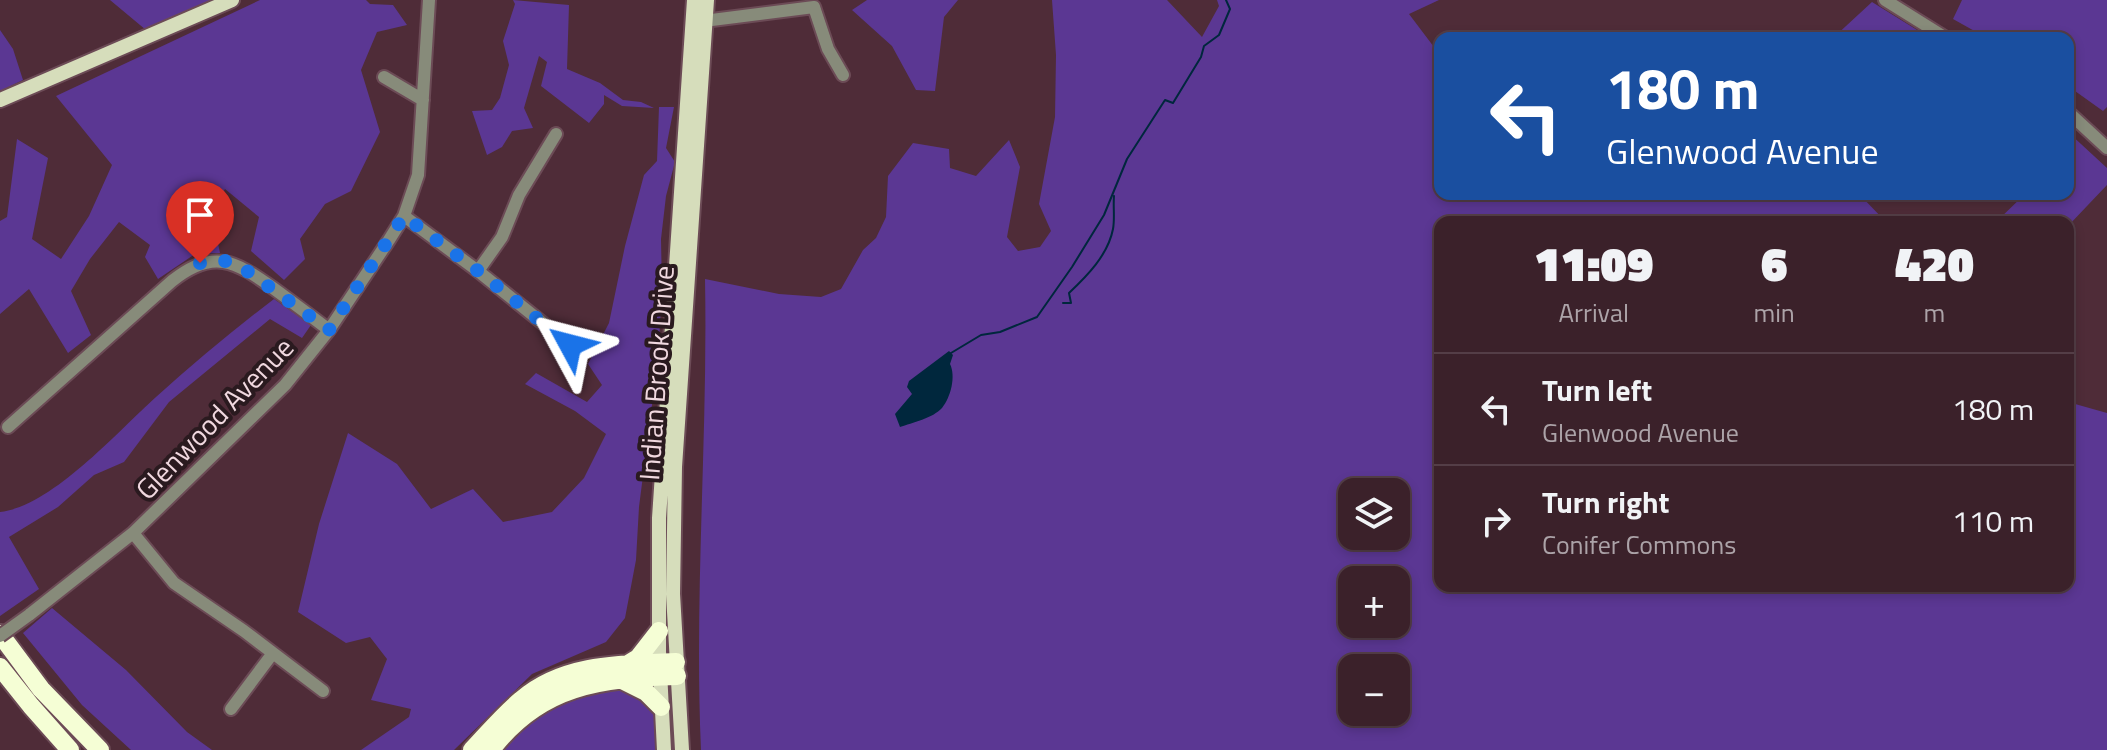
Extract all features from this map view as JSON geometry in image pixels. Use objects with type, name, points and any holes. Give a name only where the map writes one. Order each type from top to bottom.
[{"type":"highway","points":[[491,750],[516,722],[552,697],[622,672],[642,654],[659,631]]},
{"type":"highway","points":[[0,635],[41,689],[100,750]]},
{"type":"highway","points":[[0,667],[70,750]]},
{"type":"highway","points":[[472,750],[539,686],[578,671],[668,669]]},
{"type":"highway","points":[[622,672],[661,707]]},
{"type":"highway","points":[[71,723],[91,733],[112,750]]},
{"type":"main road","points":[[0,100],[232,0]]},
{"type":"main road","name":"Indian Brook Drive","points":[[664,750],[661,707],[668,669],[673,594],[675,467],[700,22],[694,0]]},
{"type":"main road","name":"Indian Brook Drive","points":[[682,750],[659,631],[659,518],[700,22],[707,0]]},
{"type":"street","name":"Glenwood Avenue","points":[[0,635],[133,533],[285,385],[329,330],[404,216],[418,175],[429,0]]},
{"type":"street","points":[[1885,0],[1936,32]]},
{"type":"street","points":[[700,22],[814,7],[828,49],[843,75]]},
{"type":"street","points":[[384,77],[423,100]]},
{"type":"street","points":[[2074,117],[2106,145]]},
{"type":"street","points":[[478,271],[502,237],[519,195],[556,134]]},
{"type":"street","points":[[404,216],[570,345]]},
{"type":"street","points":[[8,427],[172,281],[200,263],[226,261],[243,268],[329,330]]},
{"type":"street","points":[[133,533],[174,583],[323,691]]},
{"type":"street","points":[[231,709],[273,653]]},
{"type":"shaded area","points":[[110,0],[213,0],[146,30]]},
{"type":"shaded area","points":[[260,0],[366,0],[370,4],[393,5],[407,25],[377,32],[361,70],[380,132],[351,191],[325,204],[300,239],[305,259],[284,280],[251,251],[259,217],[225,189],[211,211],[220,253],[195,254],[158,279],[145,257],[150,245],[119,222],[90,259],[71,291],[91,335],[68,353],[29,289],[0,314],[0,221],[7,217],[17,139],[48,158],[32,239],[61,259],[89,216],[112,165],[56,96]]},
{"type":"shaded area","points":[[513,0],[569,5],[567,69],[600,83],[623,100],[641,102],[654,108],[622,106],[604,95],[604,104],[589,123],[541,86],[547,62],[539,56],[524,108],[533,128],[512,131],[502,147],[487,155],[472,111],[492,110],[500,98],[509,65],[503,41],[515,4]]},
{"type":"shaded area","points":[[867,0],[958,0],[944,17],[935,91],[916,90],[892,46],[852,10]]},
{"type":"shaded area","points":[[1052,0],[1167,0],[1202,37],[1219,6],[1217,0],[1439,0],[1409,14],[1434,47],[1434,200],[1865,200],[1880,216],[1434,216],[1434,592],[2074,592],[2074,404],[2107,413],[2107,750],[701,750],[699,632],[705,279],[779,294],[821,297],[841,289],[863,250],[876,238],[886,217],[888,176],[913,143],[949,149],[950,168],[976,176],[1009,140],[1020,167],[1007,237],[1018,251],[1040,247],[1051,231],[1039,204],[1055,117],[1056,55]]},
{"type":"shaded area","points":[[1962,0],[2107,0],[2107,107],[2103,111],[2074,90],[2074,32],[1976,32],[1953,19]]},
{"type":"shaded area","points":[[1872,2],[1920,32],[1840,32]]},
{"type":"shaded area","points":[[0,30],[13,49],[23,80],[0,91]]},
{"type":"shaded area","points":[[659,107],[674,107],[666,148],[675,162],[666,196],[661,239],[658,358],[639,507],[636,560],[625,618],[606,642],[532,674],[454,750],[361,750],[409,717],[411,709],[371,700],[387,659],[370,637],[346,643],[298,612],[319,524],[348,433],[397,464],[431,509],[473,489],[503,522],[552,512],[584,478],[606,434],[575,411],[525,384],[536,373],[587,402],[602,385],[588,364],[609,323],[644,175],[657,161]]},
{"type":"shaded area","points":[[2074,138],[2107,168],[2107,185],[2074,220],[2074,216],[2002,216],[2019,200],[2074,200]]},
{"type":"shaded area","points":[[274,299],[311,325],[302,338],[270,319],[169,402],[124,462],[94,475],[58,507],[9,537],[39,589],[0,616],[0,512],[41,497],[62,482],[156,397]]},
{"type":"shaded area","points":[[52,608],[126,670],[187,732],[212,750],[131,750],[82,705],[23,633]]},
{"type":"shaded area","points":[[611,689],[638,694],[652,706],[659,750],[497,750],[554,703]]},
{"type":"water","points":[[949,351],[953,355],[950,364],[952,380],[942,408],[922,420],[900,427],[895,414],[912,394],[907,387],[909,381]]},
{"type":"waterway","points":[[951,353],[981,335],[1000,332],[1037,317],[1104,215],[1127,159],[1165,100],[1173,103],[1201,57],[1204,46],[1219,35],[1230,9],[1226,0]]},
{"type":"waterway","points":[[1063,303],[1071,303],[1069,293],[1090,272],[1107,248],[1113,229],[1114,196]]},
{"type":"route","points":[[200,263],[226,261],[243,268],[329,330],[404,216],[570,345]]}]
